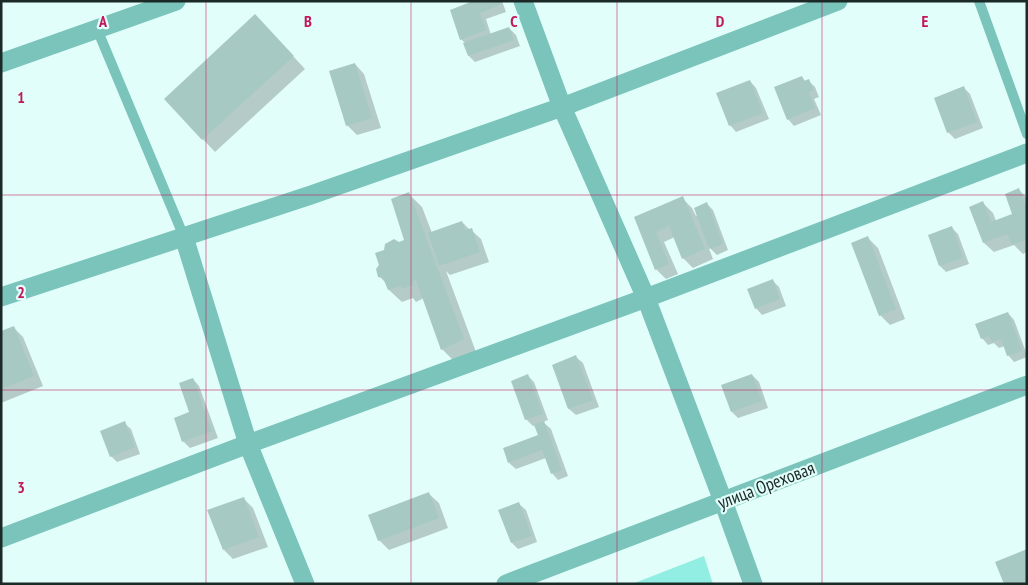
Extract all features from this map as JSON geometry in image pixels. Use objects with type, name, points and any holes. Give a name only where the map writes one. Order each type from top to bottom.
[{"type":"street","points":[[1,63],[176,1]]},
{"type":"street","points":[[523,1],[562,107],[646,298],[753,584]]},
{"type":"street","points":[[1,298],[311,195],[562,107],[838,1]]},
{"type":"street","points":[[1,538],[248,444],[646,298],[1027,153]]},
{"type":"street","points":[[184,237],[248,444],[305,584]]},
{"type":"street","name":"улица Ореховая","points":[[506,584],[1027,385]]},
{"type":"lane","points":[[979,1],[1027,134]]},
{"type":"lane","points":[[97,29],[184,237]]},
{"type":"shaded area","points":[[704,556],[713,584],[632,584]]},
{"type":"building","points":[[473,1],[499,1],[500,5],[480,13],[486,30],[460,40],[450,10]]},
{"type":"building","points":[[255,14],[294,56],[202,140],[164,99]]},
{"type":"building","points":[[509,27],[514,40],[468,56],[463,43]]},
{"type":"building","points":[[355,63],[372,118],[346,126],[329,71]]},
{"type":"building","points":[[802,76],[804,81],[809,79],[813,90],[809,92],[815,108],[787,120],[774,87]]},
{"type":"building","points":[[750,80],[763,113],[729,126],[716,93]]},
{"type":"building","points":[[964,86],[977,122],[947,133],[934,98]]},
{"type":"building","points":[[1019,188],[1027,208],[1027,239],[1012,245],[1007,234],[983,243],[969,207],[983,201],[991,222],[1012,214],[1005,194]]},
{"type":"building","points":[[409,192],[464,339],[441,350],[416,280],[413,281],[413,285],[403,289],[400,286],[388,290],[383,278],[378,277],[376,269],[379,265],[375,253],[384,250],[385,244],[394,239],[399,242],[404,240],[391,199]]},
{"type":"building","points":[[683,196],[705,249],[682,259],[669,226],[656,232],[669,264],[655,270],[634,217]]},
{"type":"building","points":[[707,202],[723,244],[709,249],[694,208]]},
{"type":"building","points":[[462,221],[465,230],[472,228],[480,252],[439,266],[428,233]]},
{"type":"building","points":[[952,226],[963,258],[939,266],[928,235]]},
{"type":"building","points":[[868,236],[896,309],[879,316],[851,243]]},
{"type":"building","points":[[773,279],[780,299],[755,309],[747,289]]},
{"type":"building","points":[[1008,312],[1022,351],[1007,356],[1001,339],[992,342],[989,336],[981,339],[975,324]]},
{"type":"building","points":[[14,326],[34,376],[1,389],[1,331]]},
{"type":"building","points":[[576,355],[593,400],[568,409],[552,365]]},
{"type":"building","points":[[528,374],[543,414],[525,420],[511,381]]},
{"type":"building","points":[[752,374],[762,401],[731,412],[721,385]]},
{"type":"building","points":[[193,378],[212,431],[182,442],[174,418],[189,412],[179,383]]},
{"type":"building","points":[[125,421],[135,447],[110,457],[100,431]]},
{"type":"building","points":[[544,421],[562,470],[551,474],[542,450],[508,463],[503,448],[538,435],[534,425]]},
{"type":"building","points":[[429,492],[439,518],[378,541],[368,515]]},
{"type":"building","points":[[244,497],[259,537],[223,550],[207,510]]},
{"type":"building","points":[[519,502],[532,536],[511,543],[498,510]]},
{"type":"building","points":[[1027,549],[1027,584],[1004,584],[995,562]]}]
